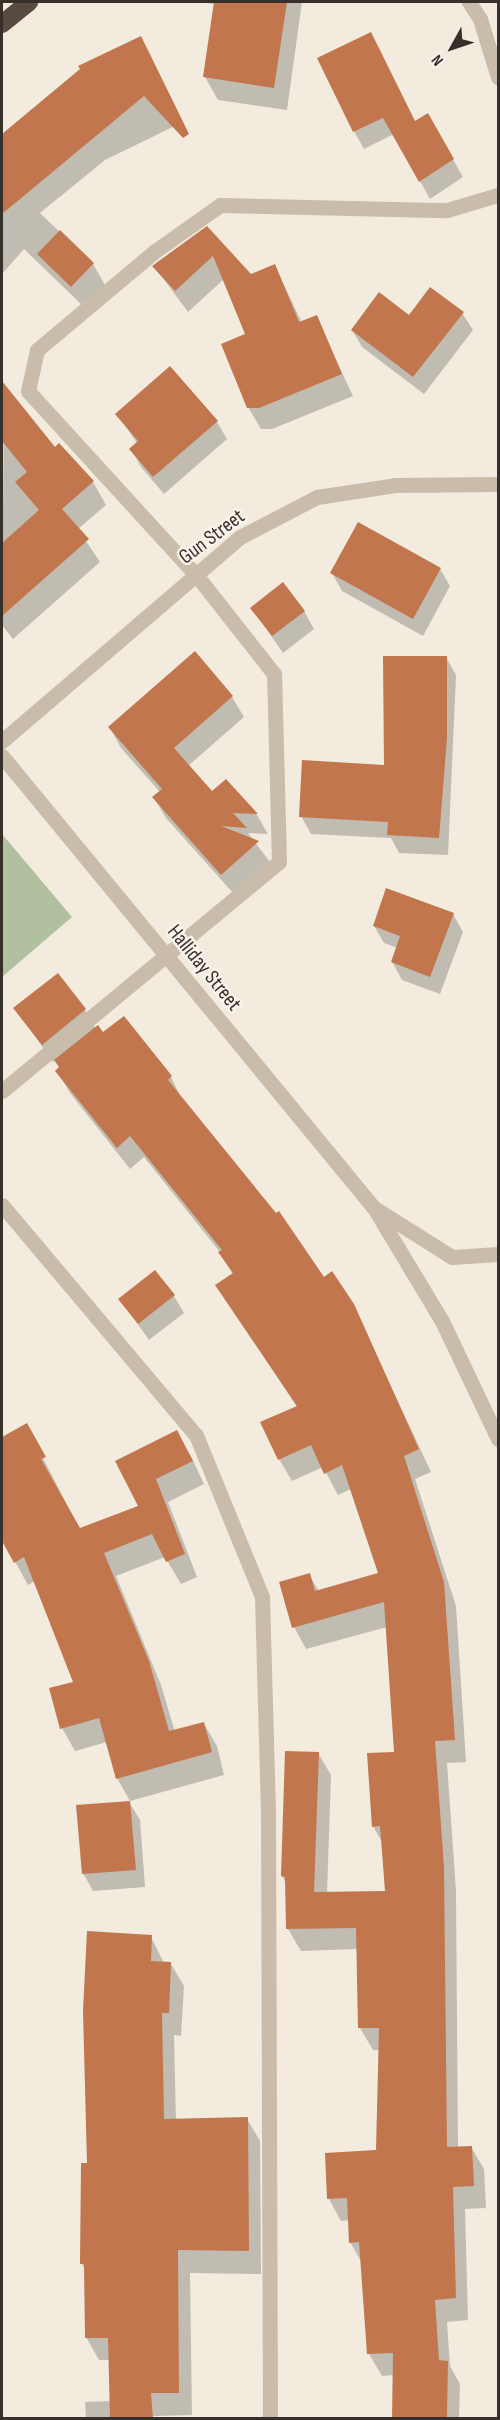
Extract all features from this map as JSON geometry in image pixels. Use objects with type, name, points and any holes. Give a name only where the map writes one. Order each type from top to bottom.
[{"type":"highway","points":[[2,24],[29,2]]},
{"type":"street","points":[[469,2],[480,19],[498,77]]},
{"type":"street","points":[[2,1091],[279,862],[274,674],[196,575],[28,392],[37,350],[155,251],[220,206],[447,210],[498,195]]},
{"type":"street","name":"Gun Street","points":[[2,741],[240,537],[317,497],[395,485],[498,484]]},
{"type":"street","name":"Halliday Street","points":[[2,756],[374,1208],[442,1321],[498,1439]]},
{"type":"street","points":[[2,1205],[196,1435],[262,1597],[268,1815],[270,2418]]},
{"type":"street","name":"Halliday Street","points":[[374,1208],[452,1257],[498,1254]]},
{"type":"green space","points":[[2,834],[72,917],[2,977]]},
{"type":"building","points":[[214,2],[287,2],[274,88],[203,77]]},
{"type":"building","points":[[371,32],[415,121],[428,113],[454,159],[419,182],[383,118],[353,132],[317,58]]},
{"type":"building","points":[[141,36],[189,134],[183,138],[144,96],[2,214],[2,134],[80,69],[78,66]]},
{"type":"building","points":[[207,226],[251,274],[275,264],[299,322],[317,315],[342,374],[259,408],[247,408],[221,344],[245,334],[213,256],[175,291],[152,266]]},
{"type":"building","points":[[60,230],[94,263],[71,287],[37,254]]},
{"type":"building","points":[[430,287],[464,312],[413,377],[351,330],[379,292],[409,315]]},
{"type":"building","points":[[170,366],[218,421],[153,477],[129,449],[138,441],[115,414]]},
{"type":"building","points":[[2,381],[55,447],[59,443],[94,481],[62,509],[89,539],[2,616],[2,543],[39,510],[15,482],[27,472],[2,441]]},
{"type":"building","points":[[358,522],[441,568],[413,619],[330,573]]},
{"type":"building","points":[[283,582],[305,611],[272,636],[250,608]]},
{"type":"building","points":[[195,651],[233,696],[174,748],[212,791],[226,779],[258,814],[233,813],[247,828],[221,826],[259,841],[221,875],[152,797],[162,789],[108,727]]},
{"type":"building","points":[[383,656],[447,656],[447,738],[439,838],[387,835],[388,822],[299,817],[302,760],[384,765]]},
{"type":"building","points":[[386,888],[454,913],[430,977],[391,962],[400,936],[373,926]]},
{"type":"building","points":[[58,973],[86,1009],[42,1045],[13,1008]]},
{"type":"building","points":[[124,1016],[172,1076],[168,1080],[276,1213],[279,1211],[324,1277],[332,1271],[354,1304],[419,1449],[404,1456],[444,1582],[455,1740],[435,1741],[444,1868],[447,2147],[472,2146],[474,2186],[453,2187],[456,2298],[435,2300],[439,2360],[448,2361],[447,2418],[392,2418],[393,2353],[367,2354],[359,2242],[349,2243],[347,2198],[327,2199],[325,2153],[376,2150],[379,2028],[358,2028],[356,1928],[286,1929],[285,1877],[281,1876],[285,1751],[319,1752],[314,1892],[385,1891],[380,1826],[372,1827],[367,1753],[394,1752],[384,1602],[292,1628],[279,1582],[310,1573],[315,1591],[378,1573],[342,1465],[324,1474],[311,1445],[278,1460],[260,1422],[297,1406],[215,1285],[233,1273],[218,1252],[222,1250],[130,1136],[117,1148],[55,1071],[59,1067],[54,1060],[98,1025],[103,1032]]},
{"type":"building","points":[[155,1270],[175,1295],[138,1324],[118,1299]]},
{"type":"building","points":[[27,1423],[46,1457],[41,1459],[80,1528],[138,1506],[115,1461],[177,1430],[193,1461],[156,1479],[185,1554],[166,1562],[152,1534],[104,1553],[149,1661],[169,1731],[204,1722],[212,1752],[116,1779],[99,1718],[60,1729],[49,1688],[73,1682],[24,1557],[14,1563],[2,1541],[2,1437]]},
{"type":"building","points":[[130,1801],[136,1870],[82,1874],[76,1805]]},
{"type":"building","points":[[87,1931],[152,1935],[151,1961],[171,1962],[169,2013],[162,2013],[164,2119],[248,2117],[249,2251],[178,2250],[179,2393],[151,2393],[153,2418],[110,2418],[108,2338],[85,2338],[84,2264],[80,2264],[81,2163],[87,2163],[83,2011]]}]
